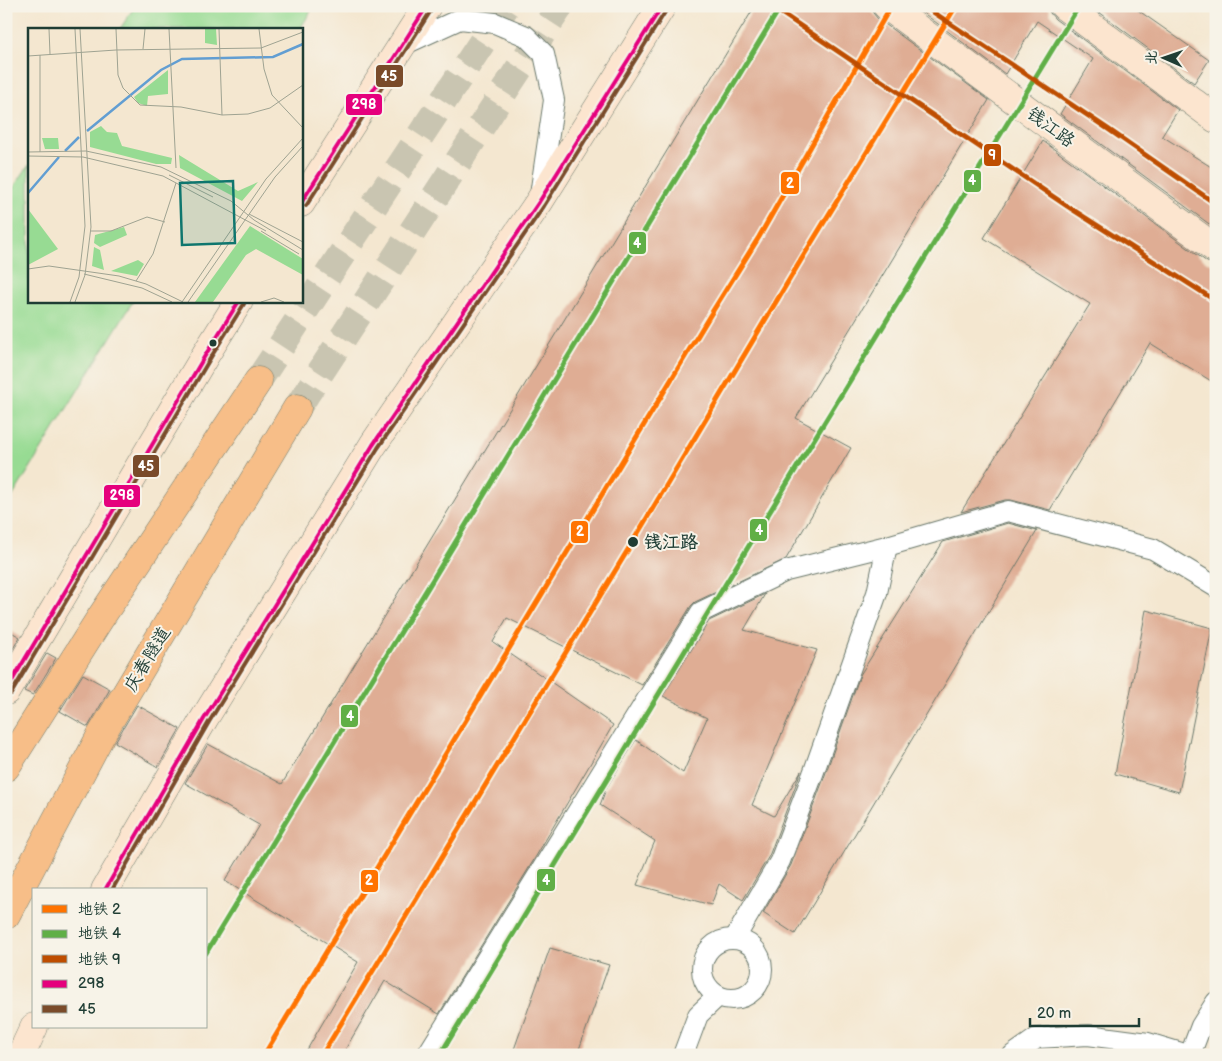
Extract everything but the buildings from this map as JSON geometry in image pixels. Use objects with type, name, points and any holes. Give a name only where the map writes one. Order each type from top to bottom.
[{"type":"main road","points":[[302,201],[427,6]]},
{"type":"main road","points":[[106,888],[204,718],[373,444],[539,202],[662,6]]},
{"type":"main road","name":"钱江路","points":[[887,6],[1216,248]]},
{"type":"main road","points":[[1064,6],[1216,119]]},
{"type":"main road","points":[[6,691],[238,302]]},
{"type":"main road","points":[[6,766],[98,620],[258,381]]},
{"type":"main road","name":"庆春隧道","points":[[6,915],[101,735],[297,408]]},
{"type":"main road","points":[[20,1055],[34,1028]]},
{"type":"lane","points":[[401,46],[460,19],[495,23],[526,36],[544,54],[554,100],[539,202]]},
{"type":"lane","points":[[427,1055],[701,612],[786,571],[887,546],[1008,511],[1154,549],[1216,587]]},
{"type":"lane","points":[[735,938],[780,861],[877,593],[887,546]]},
{"type":"lane","points":[[735,938],[750,944],[760,955],[763,970],[758,985],[748,995],[733,1000],[718,996],[706,985],[702,969],[706,952],[719,941],[735,938]]},
{"type":"lane","points":[[684,1055],[698,1015],[718,996]]},
{"type":"lane","points":[[1013,1055],[1037,1038],[1088,1035],[1148,1044],[1189,1055],[1201,1026],[1216,1002]]},
{"type":"green space","points":[[135,6],[314,6],[301,28],[121,28]]},
{"type":"green space","points":[[28,166],[28,302],[132,302],[6,507],[6,198]]},
{"type":"tunnel","points":[[258,381],[506,6]]},
{"type":"tunnel","points":[[297,408],[560,6]]},
{"type":"metro line","name":"9","points":[[771,6],[1067,206],[1216,301]]},
{"type":"metro line","name":"4","points":[[208,950],[781,6]]},
{"type":"metro line","name":"2","points":[[264,1055],[759,237],[891,6]]},
{"type":"metro line","name":"9","points":[[924,6],[1216,204]]},
{"type":"metro line","name":"2","points":[[322,1055],[956,6]]},
{"type":"metro line","name":"4","points":[[440,1055],[1079,6]]},
{"type":"transit line","name":"298","points":[[302,201],[427,6]]},
{"type":"transit line","name":"298","points":[[106,888],[204,719],[373,445],[539,202],[662,6]]},
{"type":"transit line","name":"45","points":[[306,206],[432,9]]},
{"type":"transit line","name":"45","points":[[113,888],[209,722],[378,448],[544,206],[667,9]]},
{"type":"transit line","name":"298","points":[[6,691],[238,302]]},
{"type":"transit line","name":"45","points":[[11,694],[244,304]]},
{"type":"place","name":"钱江路","points":[[633,542]]}]
